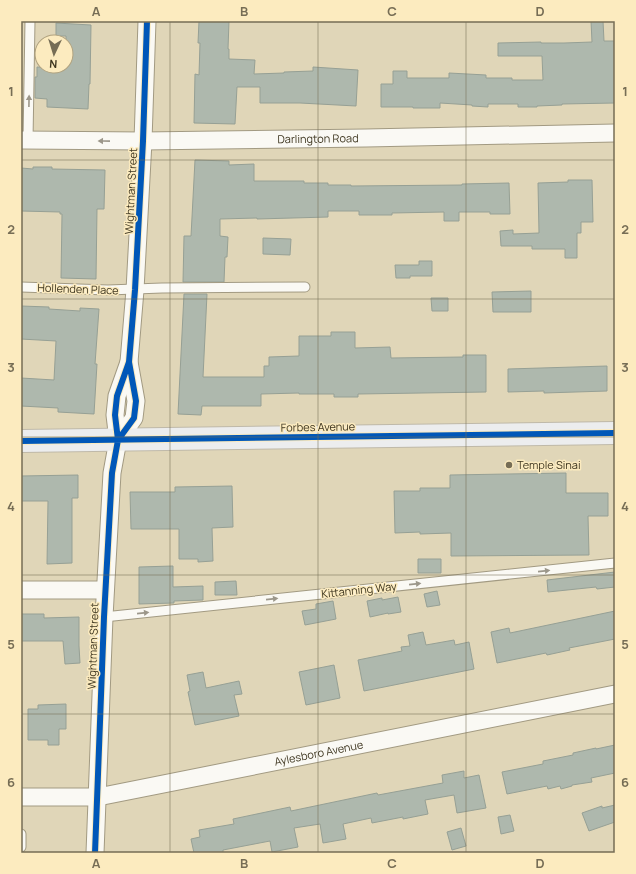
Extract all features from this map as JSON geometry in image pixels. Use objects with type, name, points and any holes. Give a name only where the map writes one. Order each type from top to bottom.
[{"type":"main road","name":"Forbes Avenue","points":[[21,441],[615,433]]},
{"type":"street","name":"Wightman Street","points":[[95,853],[105,590],[112,473],[118,440],[115,415],[117,396],[129,362],[135,290],[144,141],[147,21]]},
{"type":"street","name":"Darlington Road","points":[[25,140],[144,141],[615,133]]},
{"type":"street","points":[[21,590],[105,590]]},
{"type":"street","name":"Aylesboro Avenue","points":[[21,797],[98,797],[615,694]]},
{"type":"lane","points":[[25,140],[30,21]]},
{"type":"lane","name":"Hollenden Place","points":[[21,287],[108,290],[305,287]]},
{"type":"lane","name":"Kittanning Way","points":[[104,617],[615,563]]},
{"type":"lane","points":[[21,834],[21,848]]},
{"type":"building","points":[[199,21],[229,21],[229,59],[255,60],[254,74],[313,71],[313,67],[358,70],[356,106],[300,103],[260,103],[260,87],[237,87],[235,124],[194,123],[195,74],[199,75]]},
{"type":"building","points":[[591,21],[603,21],[604,41],[615,41],[615,103],[562,104],[537,107],[518,107],[518,104],[488,104],[488,107],[440,103],[440,108],[381,107],[381,84],[393,84],[393,71],[407,71],[407,78],[449,78],[449,73],[486,75],[486,78],[512,78],[512,80],[543,80],[542,56],[498,56],[498,43],[592,42]]},
{"type":"building","points":[[56,23],[91,25],[88,109],[47,107],[47,99],[35,98],[35,77],[37,77],[37,74],[74,74],[74,34],[56,34]]},
{"type":"building","points":[[195,160],[229,161],[229,165],[254,164],[254,181],[304,181],[304,183],[328,183],[328,185],[351,186],[509,183],[510,214],[490,214],[490,212],[459,212],[459,221],[444,221],[444,212],[359,215],[359,211],[328,211],[328,217],[220,219],[220,236],[228,237],[227,257],[225,257],[224,282],[183,282],[184,236],[191,236]]},
{"type":"building","points":[[33,167],[52,167],[52,169],[105,170],[104,209],[97,209],[96,279],[61,278],[62,214],[60,214],[60,212],[21,211],[21,168],[33,169]]},
{"type":"building","points":[[568,180],[592,180],[593,222],[581,222],[581,233],[577,233],[577,258],[565,258],[565,249],[532,249],[532,246],[501,246],[500,231],[513,230],[513,234],[539,233],[538,183],[568,182]]},
{"type":"building","points":[[263,238],[291,239],[290,255],[263,254]]},
{"type":"building","points":[[419,261],[432,261],[432,276],[410,276],[410,278],[396,278],[395,265],[419,265]]},
{"type":"building","points":[[531,291],[531,312],[493,312],[492,292]]},
{"type":"building","points":[[184,294],[207,294],[203,377],[264,377],[264,366],[269,366],[269,357],[299,356],[299,336],[331,336],[331,332],[355,332],[355,348],[390,347],[391,358],[463,357],[463,355],[486,355],[486,392],[358,394],[358,397],[334,397],[334,394],[261,394],[261,406],[202,406],[201,415],[178,414]]},
{"type":"building","points":[[431,298],[448,298],[448,311],[432,311]]},
{"type":"building","points":[[21,306],[49,307],[49,309],[80,311],[80,308],[99,309],[95,364],[97,364],[94,414],[58,412],[58,408],[21,406],[21,378],[54,380],[56,341],[21,339]]},
{"type":"building","points":[[607,366],[607,391],[544,393],[544,391],[508,392],[508,369]]},
{"type":"building","points":[[566,473],[566,493],[608,493],[608,516],[588,516],[589,555],[451,556],[451,533],[395,533],[394,491],[420,491],[420,488],[450,488],[450,475]]},
{"type":"building","points":[[78,475],[78,498],[72,498],[72,563],[47,564],[48,501],[21,501],[21,476]]},
{"type":"building","points":[[232,486],[233,527],[212,528],[213,561],[198,562],[198,559],[179,559],[179,529],[131,529],[130,492],[175,492],[175,487]]},
{"type":"building","points":[[418,559],[441,559],[441,573],[418,573]]},
{"type":"building","points":[[173,566],[173,587],[203,586],[203,600],[139,604],[139,567]]},
{"type":"building","points":[[615,572],[615,587],[597,589],[596,587],[548,592],[547,580]]},
{"type":"building","points":[[236,581],[237,595],[215,595],[215,582]]},
{"type":"building","points":[[437,591],[440,605],[427,607],[424,594]]},
{"type":"building","points":[[398,597],[401,612],[370,617],[367,601]]},
{"type":"building","points":[[333,601],[336,619],[305,625],[302,611],[316,609],[316,604]]},
{"type":"building","points":[[615,611],[615,639],[569,648],[570,650],[547,655],[546,653],[497,663],[491,632],[509,628],[510,633]]},
{"type":"building","points":[[21,614],[44,614],[44,618],[79,617],[80,663],[65,664],[63,641],[21,641]]},
{"type":"building","points":[[423,632],[426,645],[454,640],[455,645],[469,642],[474,669],[364,691],[358,660],[402,651],[401,647],[410,646],[408,635]]},
{"type":"building","points":[[334,665],[340,698],[306,705],[299,672]]},
{"type":"building","points":[[203,672],[206,688],[239,681],[242,694],[234,695],[239,716],[195,725],[188,692],[190,691],[187,675]]},
{"type":"building","points":[[66,704],[66,729],[59,729],[59,745],[48,745],[48,740],[28,740],[28,709],[38,709],[38,705]]},
{"type":"building","points":[[615,745],[615,773],[591,778],[592,782],[572,785],[561,789],[560,786],[548,789],[547,786],[507,794],[502,772],[543,764],[543,761],[573,755],[573,753]]},
{"type":"building","points":[[464,771],[464,778],[479,775],[486,808],[457,813],[454,795],[425,800],[428,814],[372,823],[371,818],[343,824],[346,839],[323,843],[320,824],[294,828],[298,847],[272,852],[270,841],[223,850],[223,853],[194,853],[191,839],[200,837],[199,830],[234,824],[233,819],[290,807],[291,811],[377,793],[378,795],[443,783],[442,775]]},
{"type":"building","points":[[615,805],[615,822],[589,831],[582,813],[602,806],[602,808]]},
{"type":"building","points":[[510,815],[514,831],[501,834],[498,817]]},
{"type":"building","points":[[461,828],[466,846],[452,850],[447,832]]},
{"type":"cycle path","points":[[118,440],[134,418],[136,401],[129,362],[135,290],[143,141],[147,21]]},
{"type":"cycle path","points":[[95,853],[104,617],[112,473],[118,440],[115,415],[117,396],[129,362]]},
{"type":"cycle path","points":[[21,441],[615,433]]},
{"type":"place","name":"Temple Sinai","points":[[509,465]]}]
